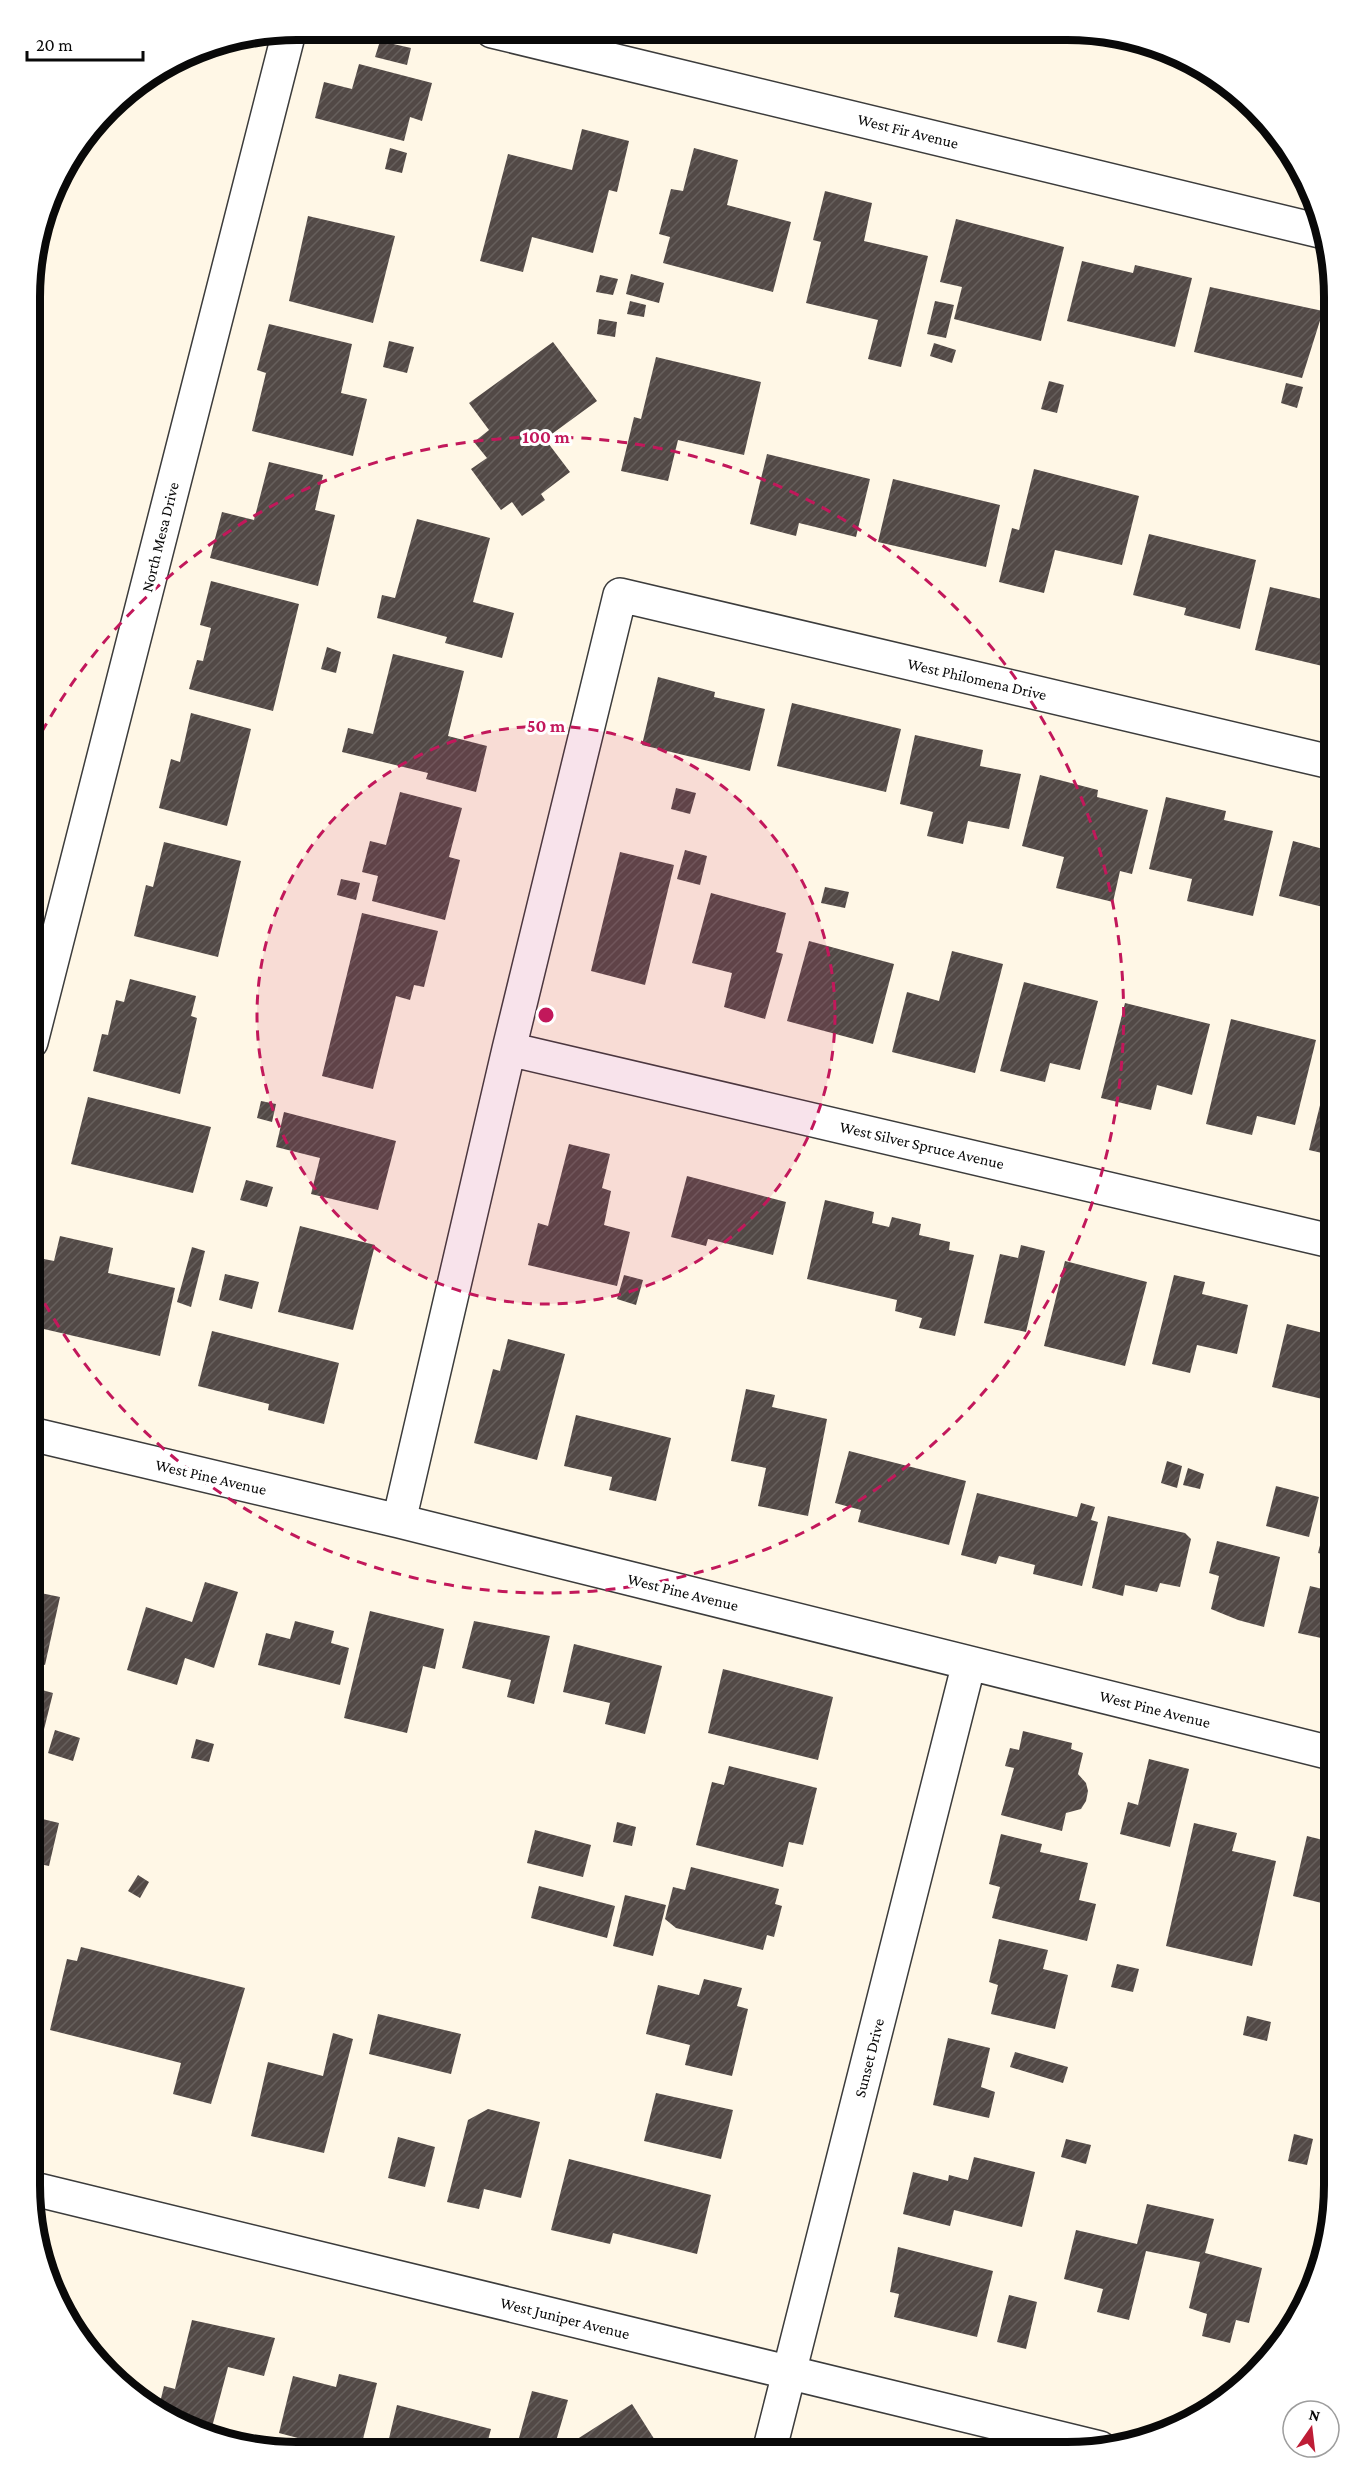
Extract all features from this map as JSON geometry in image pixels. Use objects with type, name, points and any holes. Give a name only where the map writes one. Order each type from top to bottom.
[{"type":"street","name":"West Fir Avenue","points":[[529,40],[1316,230]]},
{"type":"street","name":"North Mesa Drive","points":[[40,1007],[287,41]]},
{"type":"street","name":"West Philomena Drive","points":[[509,1049],[620,595],[1324,760]]},
{"type":"street","name":"West Silver Spruce Avenue","points":[[509,1049],[1324,1239]]},
{"type":"street","points":[[399,1521],[509,1049]]},
{"type":"street","name":"West Pine Avenue","points":[[40,1436],[399,1521],[1324,1751]]},
{"type":"street","name":"Sunset Drive","points":[[772,2442],[969,1663]]},
{"type":"street","name":"West Juniper Avenue","points":[[40,2190],[1075,2442]]},
{"type":"green space","points":[[1139,51],[1172,63],[1142,53]]},
{"type":"building","points":[[380,41],[411,48],[407,65],[375,57]]},
{"type":"building","points":[[359,64],[432,83],[422,121],[410,117],[404,141],[315,118],[324,82],[352,89]]},
{"type":"building","points":[[582,129],[629,141],[617,192],[609,190],[593,253],[532,237],[523,272],[480,261],[508,154],[572,170]]},
{"type":"building","points":[[390,148],[407,153],[402,173],[385,169]]},
{"type":"building","points":[[694,148],[738,160],[727,205],[791,222],[773,292],[663,263],[670,237],[659,234],[671,189],[683,191]]},
{"type":"building","points":[[825,191],[872,203],[864,241],[928,256],[901,367],[868,359],[878,320],[806,303],[821,242],[813,240]]},
{"type":"building","points":[[308,216],[395,236],[373,323],[289,301]]},
{"type":"building","points":[[956,219],[1064,247],[1041,341],[954,319],[962,287],[940,282]]},
{"type":"building","points":[[1082,261],[1133,273],[1135,265],[1192,278],[1175,347],[1067,321]]},
{"type":"building","points":[[631,274],[664,283],[659,303],[626,294]]},
{"type":"building","points":[[600,275],[618,279],[613,295],[596,292]]},
{"type":"building","points":[[1210,287],[1323,311],[1302,378],[1194,352]]},
{"type":"building","points":[[630,301],[646,305],[644,317],[627,314]]},
{"type":"building","points":[[935,301],[954,305],[946,338],[927,334]]},
{"type":"building","points":[[599,319],[617,322],[615,337],[597,334]]},
{"type":"building","points":[[269,324],[352,344],[341,393],[367,399],[353,456],[252,431],[266,373],[257,370]]},
{"type":"building","points":[[389,341],[414,347],[407,373],[383,367]]},
{"type":"building","points":[[553,342],[597,401],[545,439],[570,472],[541,494],[545,500],[522,516],[512,502],[501,510],[471,469],[487,458],[474,442],[489,430],[469,403]]},
{"type":"building","points":[[934,343],[956,350],[952,363],[930,356]]},
{"type":"building","points":[[656,357],[761,382],[744,455],[678,440],[668,481],[621,471],[634,417],[641,419]]},
{"type":"building","points":[[1049,381],[1064,385],[1057,413],[1041,409]]},
{"type":"building","points":[[1286,383],[1303,387],[1297,408],[1281,403]]},
{"type":"building","points":[[767,454],[870,479],[856,537],[799,523],[796,536],[750,524]]},
{"type":"building","points":[[269,462],[323,475],[315,510],[335,515],[318,586],[210,558],[222,512],[254,520]]},
{"type":"building","points":[[1034,469],[1139,496],[1122,565],[1055,550],[1044,593],[999,582],[1012,528],[1019,530]]},
{"type":"building","points":[[893,479],[1000,505],[986,567],[878,542]]},
{"type":"building","points":[[417,519],[490,538],[473,602],[514,613],[502,658],[445,643],[447,637],[377,618],[382,595],[395,598]]},
{"type":"building","points":[[1149,534],[1256,560],[1240,629],[1184,615],[1186,608],[1133,595]]},
{"type":"building","points":[[211,581],[299,604],[273,711],[189,689],[197,660],[203,661],[211,628],[200,625]]},
{"type":"building","points":[[1270,587],[1324,599],[1324,666],[1255,650]]},
{"type":"building","points":[[327,647],[341,652],[336,673],[321,669]]},
{"type":"building","points":[[393,654],[464,671],[448,736],[487,746],[476,792],[426,779],[428,773],[342,752],[348,728],[373,734]]},
{"type":"building","points":[[658,677],[715,692],[714,697],[765,709],[750,771],[642,745]]},
{"type":"building","points":[[792,703],[901,729],[886,792],[777,766]]},
{"type":"building","points":[[191,713],[251,729],[227,826],[159,808],[171,759],[180,762]]},
{"type":"building","points":[[915,735],[983,750],[980,766],[1021,774],[1009,829],[968,821],[963,844],[927,836],[933,812],[900,804]]},
{"type":"building","points":[[1040,775],[1098,790],[1097,797],[1148,810],[1132,874],[1120,871],[1113,902],[1056,888],[1064,857],[1022,846]]},
{"type":"building","points":[[676,788],[696,793],[690,814],[671,809]]},
{"type":"building","points":[[400,792],[462,808],[449,857],[460,860],[445,920],[372,901],[378,876],[362,872],[370,841],[386,845]]},
{"type":"building","points":[[1166,797],[1226,811],[1224,820],[1273,831],[1253,916],[1187,901],[1192,879],[1149,869]]},
{"type":"building","points":[[1293,841],[1324,849],[1324,907],[1279,896]]},
{"type":"building","points":[[164,842],[241,861],[218,957],[134,936],[146,885],[153,887]]},
{"type":"building","points":[[685,850],[707,856],[700,885],[677,879]]},
{"type":"building","points":[[620,852],[674,865],[645,985],[591,971]]},
{"type":"building","points":[[341,879],[360,883],[356,900],[337,895]]},
{"type":"building","points":[[825,887],[849,892],[845,908],[821,903]]},
{"type":"building","points":[[711,893],[786,913],[776,952],[783,954],[765,1019],[724,1007],[732,973],[692,963]]},
{"type":"building","points":[[362,913],[438,931],[424,987],[414,985],[410,1000],[396,996],[373,1089],[322,1076]]},
{"type":"building","points":[[809,941],[894,964],[873,1044],[787,1021]]},
{"type":"building","points":[[952,951],[1003,964],[975,1073],[892,1052],[907,992],[939,1001]]},
{"type":"building","points":[[130,979],[196,996],[191,1016],[197,1018],[180,1094],[93,1071],[102,1034],[108,1035],[116,1000],[124,1002]]},
{"type":"building","points":[[1024,982],[1098,1001],[1080,1070],[1050,1063],[1045,1082],[1000,1071]]},
{"type":"building","points":[[1125,1003],[1210,1024],[1192,1095],[1157,1085],[1151,1110],[1101,1098]]},
{"type":"building","points":[[1231,1019],[1316,1040],[1295,1125],[1257,1116],[1252,1135],[1206,1124]]},
{"type":"building","points":[[88,1097],[211,1127],[193,1193],[71,1164]]},
{"type":"building","points":[[1322,1097],[1324,1097],[1324,1153],[1309,1150]]},
{"type":"building","points":[[261,1101],[276,1104],[272,1122],[257,1118]]},
{"type":"building","points":[[284,1112],[396,1141],[378,1210],[311,1194],[320,1158],[276,1147]]},
{"type":"building","points":[[569,1144],[610,1154],[602,1188],[611,1191],[604,1225],[630,1232],[617,1286],[528,1265],[538,1223],[548,1226]]},
{"type":"building","points":[[687,1176],[786,1202],[773,1255],[708,1239],[706,1246],[671,1237]]},
{"type":"building","points":[[246,1180],[273,1187],[267,1207],[240,1200]]},
{"type":"building","points":[[825,1200],[874,1212],[872,1223],[889,1227],[892,1217],[921,1224],[919,1235],[950,1242],[949,1250],[974,1255],[955,1336],[919,1328],[922,1318],[895,1311],[897,1300],[807,1279]]},
{"type":"building","points":[[300,1226],[375,1245],[353,1330],[278,1312]]},
{"type":"building","points":[[60,1236],[113,1248],[108,1273],[175,1288],[160,1356],[40,1328],[40,1258],[54,1261]]},
{"type":"building","points":[[1021,1245],[1045,1251],[1026,1332],[984,1323],[1000,1254],[1018,1258]]},
{"type":"building","points":[[192,1247],[205,1251],[191,1307],[177,1302]]},
{"type":"building","points":[[1065,1261],[1147,1282],[1125,1366],[1044,1346]]},
{"type":"building","points":[[225,1274],[259,1282],[252,1309],[219,1300]]},
{"type":"building","points":[[624,1275],[643,1280],[636,1305],[617,1299]]},
{"type":"building","points":[[1174,1275],[1205,1282],[1202,1294],[1248,1305],[1237,1354],[1197,1345],[1190,1373],[1152,1364]]},
{"type":"building","points":[[1287,1324],[1324,1333],[1324,1399],[1272,1387]]},
{"type":"building","points":[[212,1331],[339,1363],[324,1424],[268,1410],[269,1404],[198,1386]]},
{"type":"building","points":[[508,1339],[565,1354],[537,1460],[474,1443],[493,1369],[500,1371]]},
{"type":"building","points":[[746,1389],[775,1395],[772,1407],[827,1419],[808,1516],[758,1506],[766,1468],[731,1461]]},
{"type":"building","points":[[576,1415],[671,1438],[656,1501],[609,1490],[612,1477],[564,1466]]},
{"type":"building","points":[[849,1451],[966,1481],[949,1545],[858,1522],[861,1510],[835,1503]]},
{"type":"building","points":[[1167,1461],[1182,1466],[1177,1488],[1161,1483]]},
{"type":"building","points":[[1188,1468],[1204,1474],[1200,1489],[1183,1485]]},
{"type":"building","points":[[1276,1486],[1319,1497],[1309,1537],[1266,1526]]},
{"type":"building","points":[[977,1493],[1077,1517],[1081,1503],[1095,1507],[1091,1520],[1098,1522],[1082,1586],[1033,1574],[1035,1565],[999,1556],[996,1564],[961,1555]]},
{"type":"building","points":[[1108,1516],[1185,1533],[1191,1539],[1180,1587],[1160,1583],[1157,1592],[1125,1585],[1123,1596],[1092,1588]]},
{"type":"building","points":[[1324,1530],[1324,1554],[1318,1553]]},
{"type":"building","points":[[1217,1541],[1280,1557],[1264,1627],[1211,1609],[1219,1576],[1209,1573]]},
{"type":"building","points":[[205,1582],[238,1592],[214,1668],[185,1658],[177,1685],[127,1670],[146,1607],[192,1622]]},
{"type":"building","points":[[1310,1586],[1324,1589],[1324,1639],[1298,1633]]},
{"type":"building","points":[[40,1593],[60,1597],[45,1665],[40,1664]]},
{"type":"building","points":[[370,1611],[444,1629],[435,1669],[423,1666],[407,1733],[344,1718]]},
{"type":"building","points":[[295,1621],[334,1631],[331,1643],[349,1648],[340,1685],[258,1665],[266,1633],[290,1639]]},
{"type":"building","points":[[474,1621],[550,1636],[534,1704],[507,1697],[511,1680],[462,1668]]},
{"type":"building","points":[[574,1644],[662,1666],[645,1734],[605,1724],[610,1703],[563,1692]]},
{"type":"building","points":[[723,1669],[833,1697],[818,1760],[708,1733]]},
{"type":"building","points":[[40,1689],[53,1693],[40,1746]]},
{"type":"building","points":[[55,1730],[80,1738],[73,1761],[48,1753]]},
{"type":"building","points":[[1023,1731],[1072,1743],[1071,1749],[1083,1753],[1078,1774],[1086,1783],[1088,1791],[1086,1801],[1081,1809],[1066,1813],[1062,1831],[1001,1815],[1014,1768],[1005,1766],[1010,1748],[1019,1750]]},
{"type":"building","points":[[196,1739],[214,1744],[209,1762],[191,1758]]},
{"type":"building","points":[[1149,1759],[1189,1769],[1170,1847],[1120,1834],[1128,1802],[1138,1805]]},
{"type":"building","points":[[729,1766],[817,1788],[803,1845],[789,1842],[783,1867],[696,1845],[712,1782],[724,1785]]},
{"type":"building","points":[[40,1818],[59,1823],[49,1866],[40,1864]]},
{"type":"building","points":[[617,1822],[636,1827],[632,1846],[613,1842]]},
{"type":"building","points":[[1194,1823],[1237,1833],[1232,1851],[1276,1861],[1252,1966],[1166,1946]]},
{"type":"building","points":[[535,1830],[591,1845],[583,1877],[527,1863]]},
{"type":"building","points":[[1001,1834],[1042,1844],[1040,1852],[1088,1863],[1079,1900],[1096,1904],[1087,1941],[992,1918],[1000,1887],[989,1884]]},
{"type":"building","points":[[1307,1836],[1324,1840],[1324,1904],[1293,1896]]},
{"type":"building","points":[[691,1867],[779,1889],[775,1904],[782,1906],[774,1937],[767,1935],[763,1950],[676,1928],[665,1919],[673,1887],[685,1890]]},
{"type":"building","points":[[138,1875],[149,1882],[140,1898],[128,1891]]},
{"type":"building","points":[[539,1886],[615,1906],[607,1938],[531,1918]]},
{"type":"building","points":[[625,1895],[666,1905],[653,1956],[613,1946]]},
{"type":"building","points":[[999,1939],[1048,1950],[1043,1969],[1068,1975],[1055,2029],[991,2014],[998,1985],[989,1982]]},
{"type":"building","points":[[81,1947],[245,1988],[211,2104],[173,2094],[181,2063],[50,2030],[67,1959],[77,1961]]},
{"type":"building","points":[[1117,1964],[1139,1969],[1133,1992],[1111,1987]]},
{"type":"building","points":[[704,1979],[742,1988],[737,2006],[748,2009],[732,2076],[685,2065],[690,2045],[646,2034],[658,1985],[699,1995]]},
{"type":"building","points":[[378,2014],[461,2034],[451,2074],[369,2054]]},
{"type":"building","points":[[1247,2016],[1271,2022],[1267,2041],[1243,2035]]},
{"type":"building","points":[[333,2033],[353,2039],[324,2153],[251,2136],[268,2062],[323,2076]]},
{"type":"building","points":[[948,2038],[990,2048],[981,2087],[995,2092],[989,2118],[933,2105]]},
{"type":"building","points":[[1015,2052],[1068,2067],[1063,2083],[1010,2067]]},
{"type":"building","points":[[656,2093],[733,2110],[721,2159],[644,2141]]},
{"type":"building","points":[[488,2109],[540,2122],[521,2198],[484,2189],[479,2209],[447,2202],[468,2120]]},
{"type":"building","points":[[1294,2134],[1313,2139],[1307,2165],[1288,2161]]},
{"type":"building","points":[[398,2137],[435,2147],[425,2187],[388,2178]]},
{"type":"building","points":[[1066,2139],[1091,2145],[1086,2164],[1061,2157]]},
{"type":"building","points":[[974,2157],[1035,2172],[1022,2227],[954,2210],[950,2226],[903,2214],[913,2172],[948,2181],[949,2175],[968,2180]]},
{"type":"building","points":[[569,2159],[711,2195],[697,2254],[613,2233],[610,2244],[551,2230]]},
{"type":"building","points":[[1147,2204],[1214,2219],[1205,2253],[1262,2268],[1249,2323],[1236,2320],[1230,2343],[1202,2336],[1207,2314],[1189,2308],[1200,2262],[1146,2251],[1129,2320],[1097,2312],[1103,2289],[1064,2279],[1076,2230],[1137,2244]]},
{"type":"building","points":[[898,2247],[993,2271],[977,2337],[894,2317],[899,2294],[890,2292]]},
{"type":"building","points":[[1009,2295],[1037,2302],[1026,2349],[997,2342]]},
{"type":"building","points":[[1283,2318],[1287,2319],[1281,2328]]},
{"type":"building","points":[[192,2320],[275,2338],[264,2376],[228,2367],[212,2427],[184,2416],[160,2402],[164,2386],[175,2389]]},
{"type":"building","points":[[339,2374],[377,2383],[362,2442],[313,2442],[279,2433],[293,2376],[336,2387]]},
{"type":"building","points":[[532,2391],[568,2400],[556,2442],[533,2442],[519,2438]]},
{"type":"building","points":[[632,2404],[656,2442],[573,2442]]},
{"type":"building","points":[[397,2405],[491,2429],[487,2442],[388,2442]]}]
